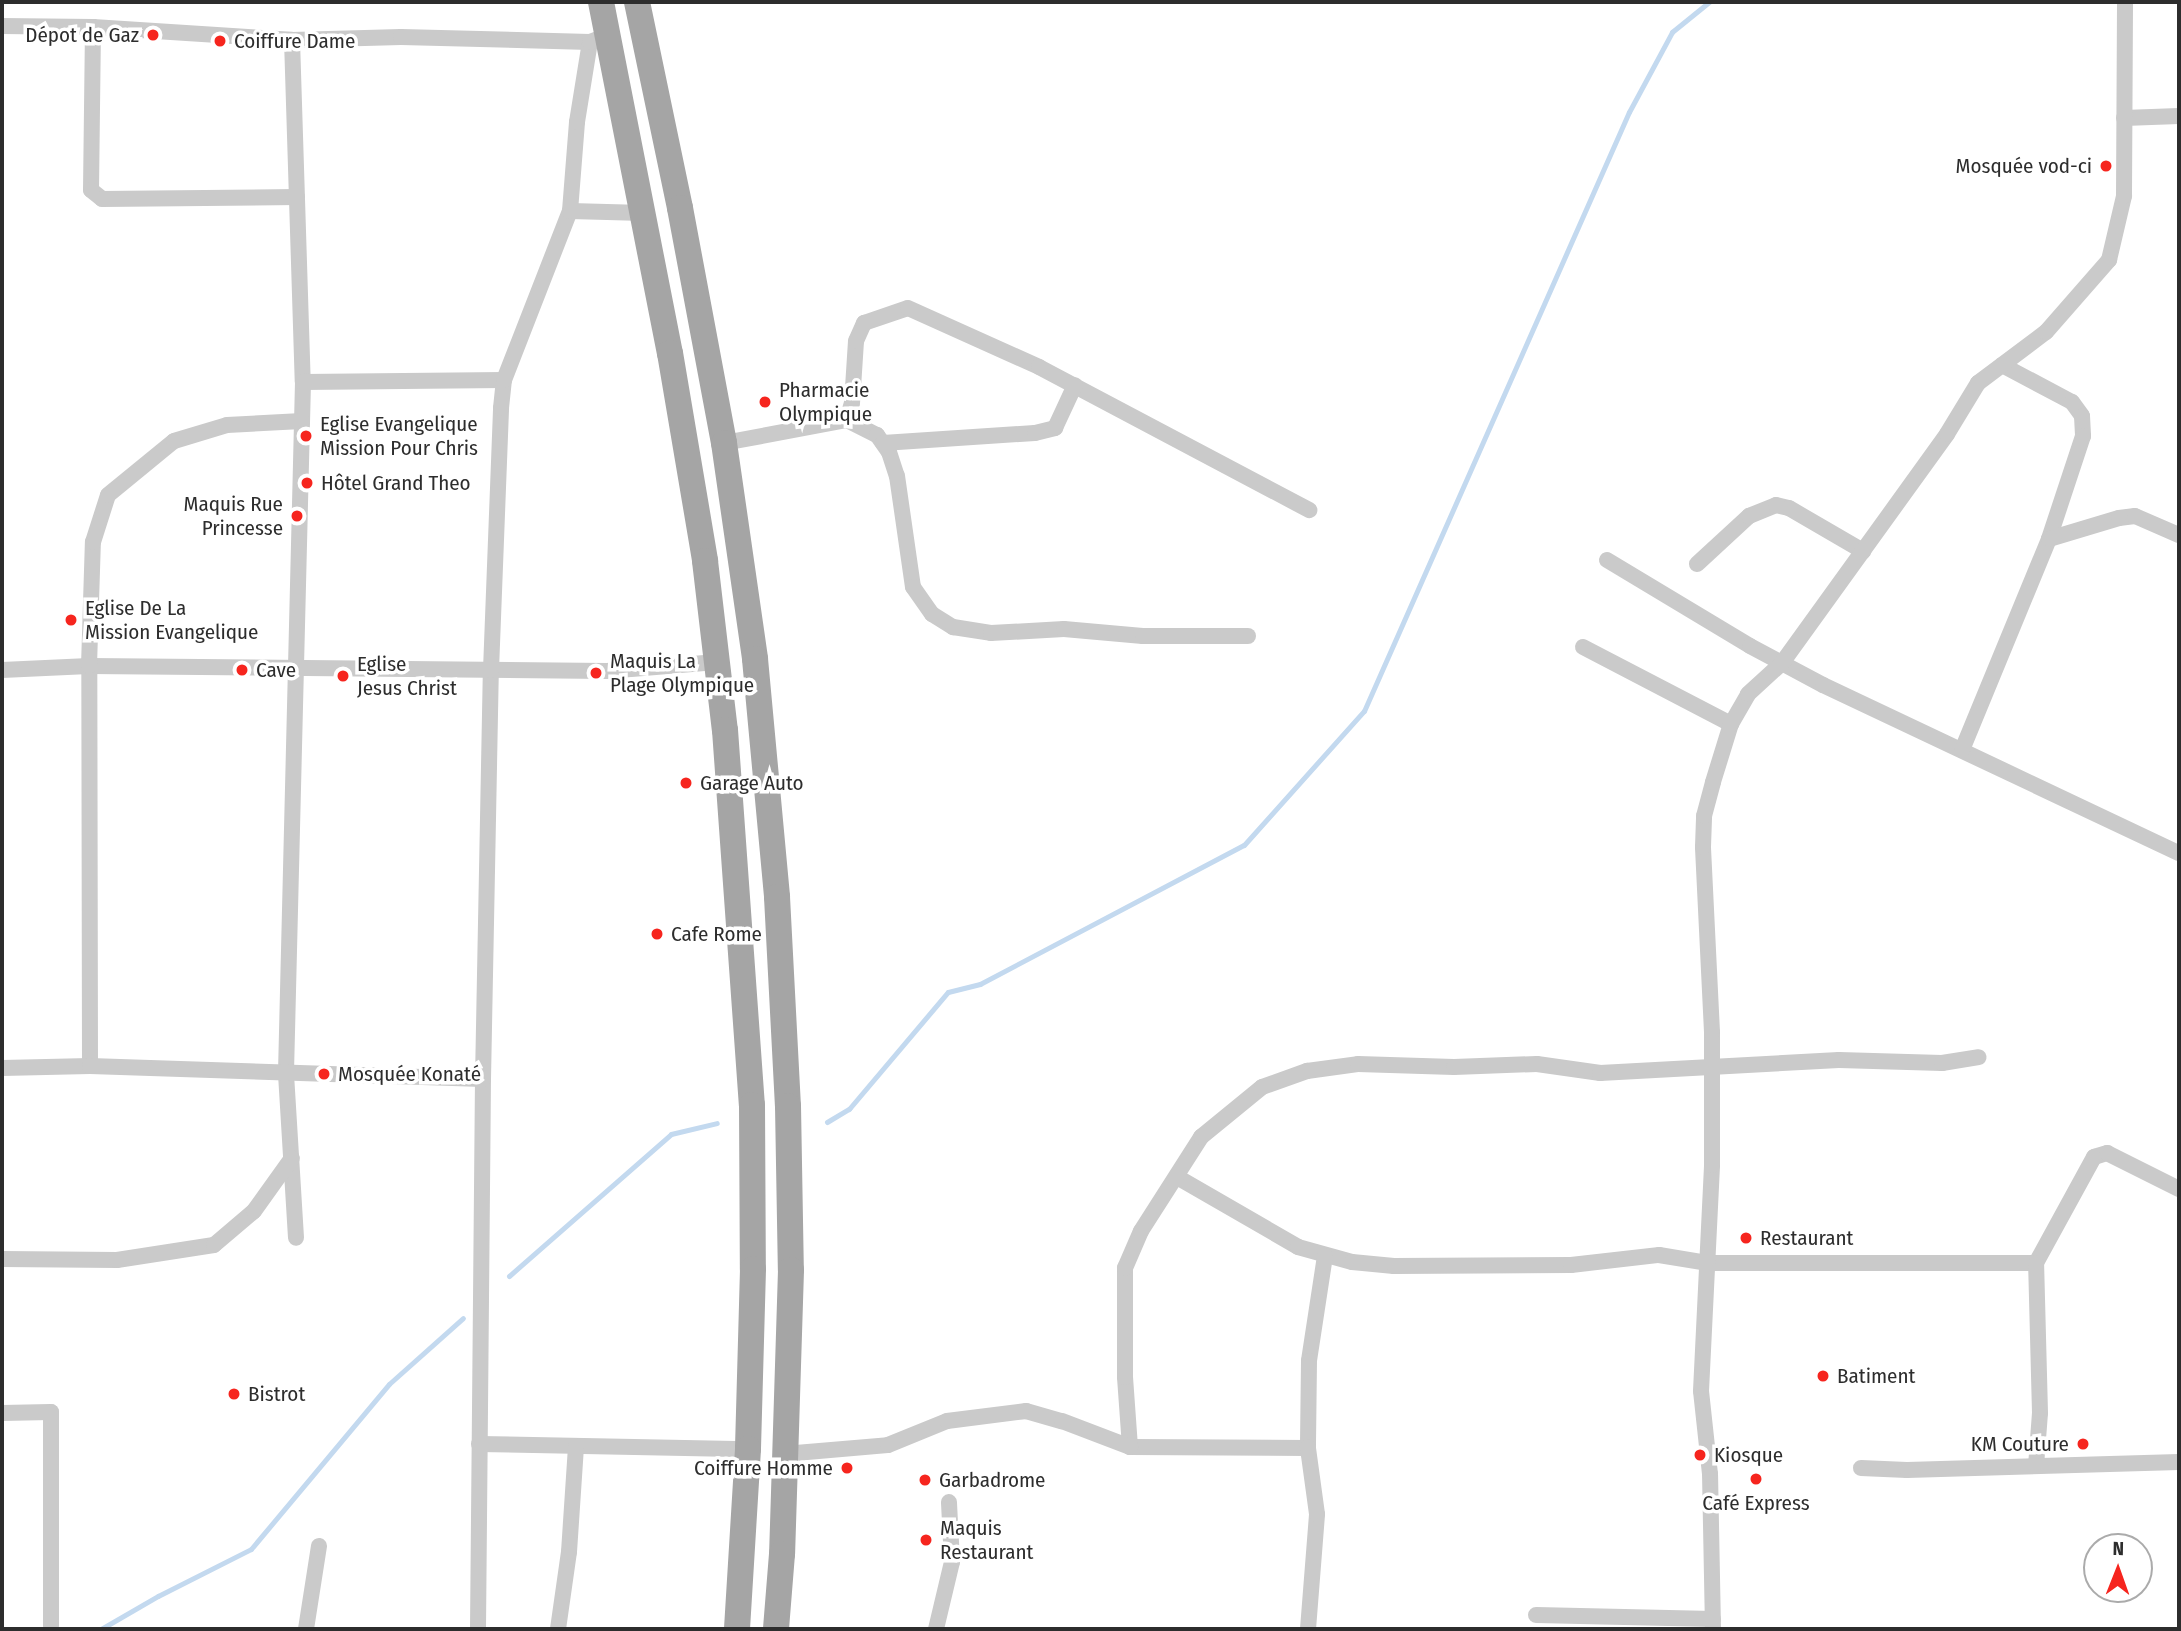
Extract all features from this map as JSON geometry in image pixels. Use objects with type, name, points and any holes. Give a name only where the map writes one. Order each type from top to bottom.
[{"type":"main road","points":[[601,2],[599,38],[644,213],[705,561],[739,904],[752,1105],[753,1269],[748,1449],[737,1629]]},
{"type":"main road","points":[[637,2],[680,208],[724,443],[755,659],[777,897],[788,1106],[791,1270],[776,1629]]},
{"type":"street","points":[[1536,1615],[1713,1624],[1710,1474],[1701,1391],[1708,1263],[1712,1068],[1704,897],[1704,817],[1731,724],[1757,683],[1782,663],[1947,434],[1978,383],[2046,332],[2109,260],[2124,196],[2125,2]]},
{"type":"street","points":[[2,26],[93,27],[292,40],[401,37],[599,38],[577,122],[570,211],[504,380],[496,469],[483,1079],[478,1629]]},
{"type":"street","points":[[93,27],[91,190],[102,198],[297,197]]},
{"type":"street","points":[[292,40],[303,382],[286,1074],[296,1238]]},
{"type":"street","points":[[2124,118],[2179,116]]},
{"type":"street","points":[[570,211],[644,213]]},
{"type":"street","points":[[847,420],[852,403],[856,341],[864,323],[902,308],[1017,356],[1309,510]]},
{"type":"street","points":[[1962,750],[2049,540],[2083,436],[2082,415],[2072,402],[2002,365]]},
{"type":"street","points":[[303,382],[504,380]]},
{"type":"street","points":[[883,443],[1035,433],[1055,428],[1075,385]]},
{"type":"street","points":[[724,443],[847,420],[877,435],[897,475],[914,587],[932,614],[953,627],[991,633],[1064,629],[1143,636],[1248,636]]},
{"type":"street","points":[[90,1066],[89,666],[93,542],[108,495],[174,441],[227,425],[303,421]]},
{"type":"street","points":[[1697,564],[1749,516],[1776,505],[1789,508],[1863,551]]},
{"type":"street","points":[[2049,540],[2119,518],[2135,516],[2179,535]]},
{"type":"street","points":[[1606,560],[1782,663],[2179,853]]},
{"type":"street","points":[[1583,647],[1731,724]]},
{"type":"street","points":[[2,670],[89,666],[607,671],[717,662]]},
{"type":"street","points":[[1130,1447],[1125,1377],[1125,1268],[1141,1231],[1201,1137],[1262,1087],[1307,1071],[1358,1064],[1454,1067],[1536,1064],[1600,1073],[1839,1060],[1942,1063],[1979,1057]]},
{"type":"street","points":[[2,1068],[90,1066],[483,1079]]},
{"type":"street","points":[[2036,1466],[2040,1413],[2036,1263],[2094,1157],[2107,1153],[2179,1189]]},
{"type":"street","points":[[2,1259],[117,1260],[214,1245],[254,1211],[292,1158]]},
{"type":"street","points":[[1177,1177],[1298,1247],[1325,1256],[1394,1266],[1570,1265],[1660,1255],[1708,1263],[2036,1263]]},
{"type":"street","points":[[1308,1629],[1317,1514],[1308,1448],[1309,1361],[1325,1256]]},
{"type":"street","points":[[784,1454],[888,1445],[947,1421],[1026,1411],[1062,1421],[1130,1447],[1308,1448]]},
{"type":"street","points":[[2,1413],[51,1412],[51,1626]]},
{"type":"street","points":[[479,1444],[748,1449]]},
{"type":"street","points":[[558,1629],[569,1552],[576,1446]]},
{"type":"street","points":[[1861,1468],[1907,1470],[2179,1462]]},
{"type":"street","points":[[936,1629],[952,1562],[949,1502]]},
{"type":"street","points":[[306,1629],[320,1546]]},
{"type":"waterway","points":[[827,1122],[849,1109],[948,992],[980,984],[1244,845],[1364,711],[1629,112],[1672,32],[1709,2]]},
{"type":"waterway","points":[[509,1276],[671,1134],[717,1123]]},
{"type":"waterway","points":[[101,1629],[158,1596],[251,1549],[389,1384],[463,1318]]},
{"type":"place","name":"Dépot de Gaz","points":[[153,35]]},
{"type":"place","name":"Coiffure Dame","points":[[220,41]]},
{"type":"place","name":"Mosquée vod-ci","points":[[2106,166]]},
{"type":"place","name":"Pharmacie Olympique","points":[[765,402]]},
{"type":"place","name":"Eglise Evangelique Mission Pour Chris","points":[[306,436]]},
{"type":"place","name":"Hôtel Grand Theo","points":[[307,483]]},
{"type":"place","name":"Maquis Rue Princesse","points":[[297,516]]},
{"type":"place","name":"Eglise De La Mission Evangelique","points":[[71,620]]},
{"type":"place","name":"Cave","points":[[242,670]]},
{"type":"place","name":"Maquis La Plage Olympique","points":[[596,673]]},
{"type":"place","name":"Eglise Jesus Christ","points":[[343,676]]},
{"type":"place","name":"Garage Auto","points":[[686,783]]},
{"type":"place","name":"Cafe Rome","points":[[657,934]]},
{"type":"place","name":"Mosquée Konaté","points":[[324,1074]]},
{"type":"place","name":"Restaurant","points":[[1746,1238]]},
{"type":"place","name":"Batiment","points":[[1823,1376]]},
{"type":"place","name":"Bistrot","points":[[234,1394]]},
{"type":"place","name":"KM Couture","points":[[2083,1444]]},
{"type":"place","name":"Kiosque","points":[[1700,1455]]},
{"type":"place","name":"Coiffure Homme","points":[[847,1468]]},
{"type":"place","name":"Café Express","points":[[1756,1479]]},
{"type":"place","name":"Garbadrome","points":[[925,1480]]},
{"type":"place","name":"Maquis Restaurant","points":[[926,1540]]}]
